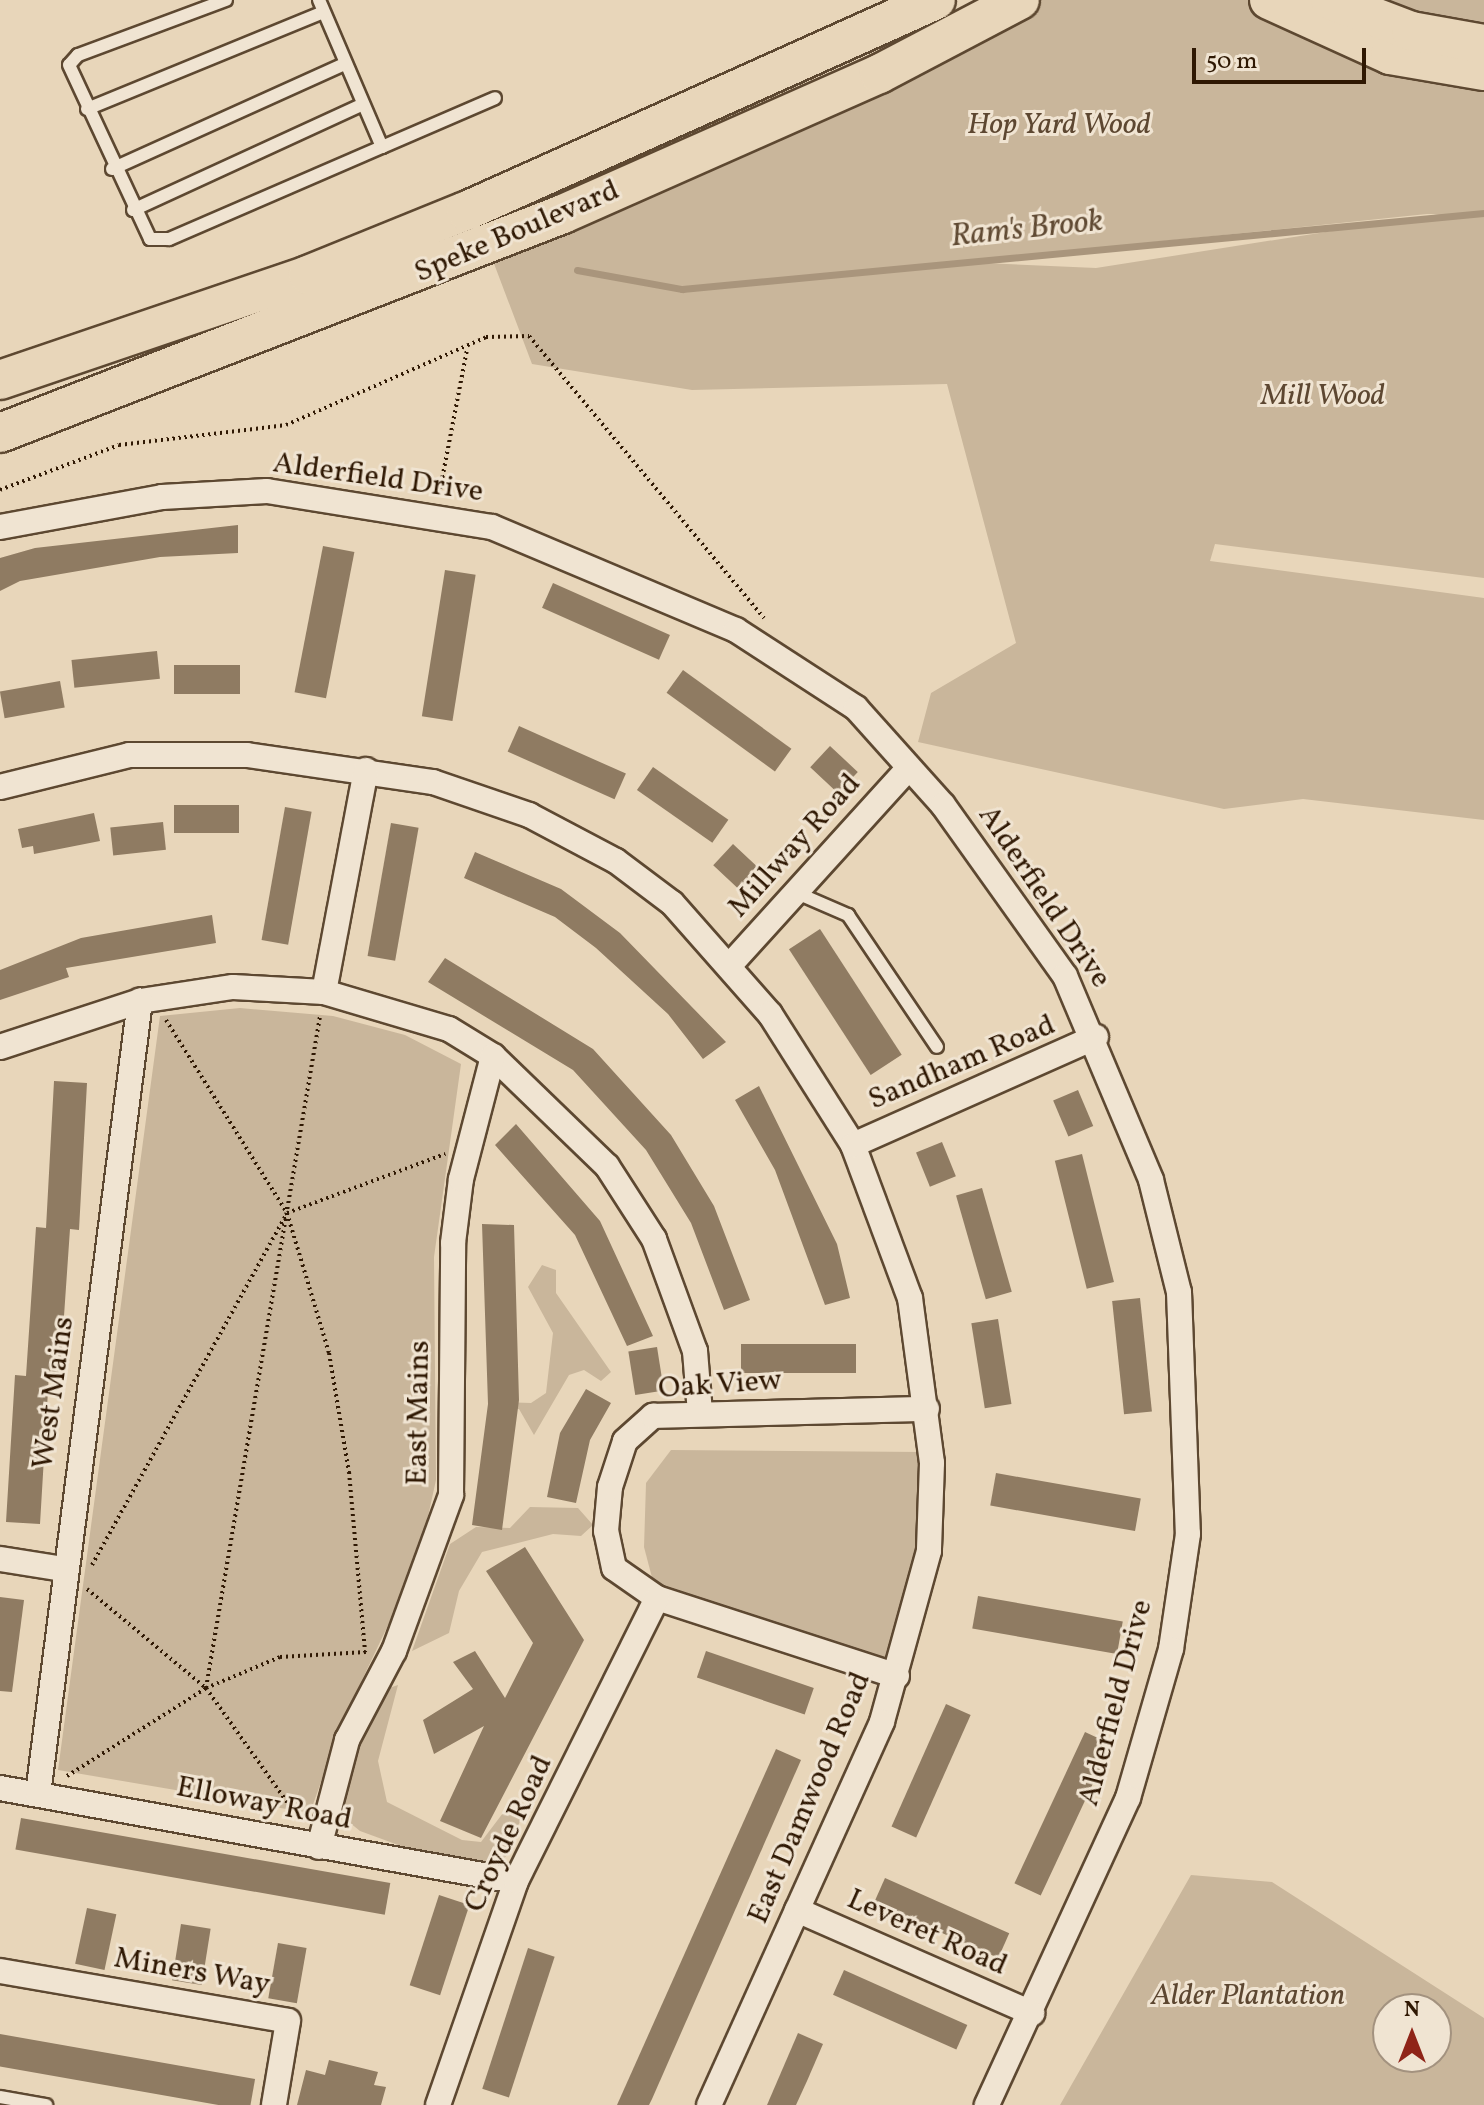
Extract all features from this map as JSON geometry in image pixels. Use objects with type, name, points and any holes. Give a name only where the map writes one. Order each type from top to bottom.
[{"type":"highway","name":"Speke Boulevard","points":[[0,380],[409,234],[936,0]]},
{"type":"highway","name":"Speke Boulevard","points":[[0,433],[563,214],[879,74],[1020,0]]},
{"type":"highway","points":[[1269,0],[1390,55],[1484,71]]},
{"type":"highway","points":[[1330,0],[1411,31],[1484,44]]},
{"type":"street","name":"Alderfield Drive","points":[[0,527],[162,497],[267,491],[434,515],[492,527],[793,661],[856,708],[943,805],[1065,976],[1096,1037],[1151,1180],[1179,1292],[1188,1534],[1171,1649],[1128,1798],[1032,2013],[987,2105]]},
{"type":"street","name":"East Damwood Road","points":[[0,787],[129,755],[247,755],[433,782],[529,815],[616,861],[672,903],[730,965],[853,1145],[910,1298],[927,1409],[929,1551],[897,1676],[709,2105]]},
{"type":"street","name":"Millway Road","points":[[730,965],[908,769]]},
{"type":"street","points":[[324,992],[366,770]]},
{"type":"street","points":[[0,1047],[146,999],[233,987],[324,992],[449,1029],[493,1056],[607,1166],[654,1239],[695,1351],[700,1413]]},
{"type":"street","name":"West Mains","points":[[38,1794],[72,1577],[146,999]]},
{"type":"street","name":"Sandham Road","points":[[853,1145],[1096,1037]]},
{"type":"street","name":"East Mains","points":[[319,1847],[347,1740],[394,1651],[451,1495],[453,1243],[470,1145],[493,1056]]},
{"type":"street","name":"Oak View","points":[[897,1676],[657,1598],[614,1568],[606,1531],[610,1487],[625,1441],[653,1416],[927,1409]]},
{"type":"street","points":[[0,1559],[72,1577]]},
{"type":"street","name":"Croyde Road","points":[[438,2105],[516,1881],[657,1598]]},
{"type":"street","name":"Elloway Road","points":[[0,1788],[516,1881]]},
{"type":"street","name":"Leveret Road","points":[[797,1910],[1032,2013]]},
{"type":"street","name":"Miners Way","points":[[0,1971],[288,2021],[274,2105]]},
{"type":"lane","points":[[226,0],[72,59],[70,72],[112,169],[150,239],[169,239],[495,98]]},
{"type":"lane","points":[[87,109],[321,6],[342,65],[382,147]]},
{"type":"lane","points":[[112,169],[342,65]]},
{"type":"lane","points":[[133,210],[361,105]]},
{"type":"lane","points":[[797,893],[848,915],[937,1047]]},
{"type":"lane","points":[[0,2097],[46,2105]]},
{"type":"path","points":[[0,490],[119,445],[286,425],[467,349],[508,334],[529,336],[543,347],[793,661]]},
{"type":"path","points":[[434,515],[467,349]]},
{"type":"path","points":[[206,1688],[324,992]]},
{"type":"path","points":[[146,999],[287,1213],[329,1353],[349,1472],[365,1652]]},
{"type":"path","points":[[319,1847],[206,1688],[72,1577],[287,1213],[470,1145]]},
{"type":"path","points":[[38,1794],[206,1688],[280,1657],[394,1651]]},
{"type":"green space","name":"Mill Wood","points":[[1031,0],[1269,0],[1484,71],[1484,578],[1215,544],[1210,561],[1484,598],[1484,820],[1303,799],[1224,809],[918,742],[931,693],[1016,643],[947,384],[692,390],[532,364],[493,261]],"holes":[[[1427,214],[1440,214],[1096,268],[960,262]]]},
{"type":"green space","points":[[1330,0],[1484,0],[1484,44]]},
{"type":"green space","points":[[240,1008],[333,1016],[405,1035],[461,1064],[434,1257],[436,1480],[418,1562],[343,1720],[310,1813],[58,1770],[160,1016]]},
{"type":"green space","points":[[542,1265],[556,1270],[556,1293],[611,1372],[601,1381],[584,1370],[569,1375],[534,1435],[519,1409],[495,1409],[495,1402],[531,1403],[546,1393],[553,1333],[528,1287]]},
{"type":"green space","points":[[671,1450],[922,1452],[914,1563],[888,1658],[655,1589],[644,1547],[646,1483]]},
{"type":"green space","points":[[530,1507],[578,1508],[593,1525],[581,1536],[553,1534],[482,1552],[459,1591],[449,1633],[412,1651],[450,1544],[476,1527],[510,1528]]},
{"type":"green space","points":[[398,1685],[378,1761],[387,1802],[462,1840],[481,1842],[503,1813],[521,1817],[511,1852],[497,1864],[401,1846],[360,1831],[333,1809],[358,1730],[386,1689]]},
{"type":"green space","name":"Alder Plantation","points":[[1191,1875],[1272,1882],[1445,1993],[1372,1993],[1372,2073],[1452,2073],[1452,1997],[1484,2018],[1484,2105],[1060,2105]]},
{"type":"building","points":[[238,525],[238,553],[160,557],[20,581],[0,591],[0,558],[35,548]]},
{"type":"building","points":[[323,546],[354,552],[326,698],[295,692]]},
{"type":"building","points":[[445,570],[476,575],[452,721],[422,716]]},
{"type":"building","points":[[553,583],[670,635],[659,660],[542,608]]},
{"type":"building","points":[[157,651],[160,679],[74,688],[71,660]]},
{"type":"building","points":[[174,665],[240,665],[240,694],[174,694]]},
{"type":"building","points":[[683,670],[791,749],[775,771],[667,693]]},
{"type":"building","points":[[60,681],[65,708],[5,718],[0,692]]},
{"type":"building","points":[[519,726],[626,774],[614,799],[508,752]]},
{"type":"building","points":[[830,746],[858,772],[838,793],[810,767]]},
{"type":"building","points":[[653,767],[728,820],[712,843],[637,790]]},
{"type":"building","points":[[174,805],[239,805],[239,833],[174,833]]},
{"type":"building","points":[[285,807],[312,812],[288,945],[262,940]]},
{"type":"building","points":[[94,813],[100,841],[34,854],[33,846],[22,848],[18,829]]},
{"type":"building","points":[[163,822],[166,850],[113,855],[110,828]]},
{"type":"building","points":[[391,823],[419,828],[395,961],[368,956]]},
{"type":"building","points":[[733,844],[761,870],[741,891],[713,865]]},
{"type":"building","points":[[475,852],[561,889],[620,933],[726,1042],[703,1059],[668,1014],[596,948],[555,917],[464,878]]},
{"type":"building","points":[[212,915],[216,943],[66,968],[69,977],[0,1000],[0,970],[81,938]]},
{"type":"building","points":[[820,929],[902,1055],[871,1075],[789,949]]},
{"type":"building","points":[[445,958],[593,1049],[671,1135],[714,1206],[750,1300],[724,1310],[691,1223],[646,1150],[573,1070],[428,982]]},
{"type":"building","points":[[54,1081],[87,1083],[79,1230],[70,1229],[60,1374],[49,1374],[40,1524],[6,1522],[15,1375],[26,1376],[36,1227],[46,1228]]},
{"type":"building","points":[[759,1086],[837,1244],[850,1298],[825,1305],[775,1170],[735,1100]]},
{"type":"building","points":[[1078,1090],[1093,1126],[1068,1136],[1053,1101]]},
{"type":"building","points":[[516,1124],[600,1221],[653,1336],[627,1346],[575,1235],[495,1145]]},
{"type":"building","points":[[942,1142],[956,1176],[930,1187],[916,1152]]},
{"type":"building","points":[[1082,1154],[1114,1282],[1087,1289],[1055,1161]]},
{"type":"building","points":[[982,1188],[1012,1292],[986,1299],[956,1195]]},
{"type":"building","points":[[482,1224],[514,1225],[519,1400],[502,1530],[472,1525],[488,1404]]},
{"type":"building","points":[[1140,1298],[1152,1411],[1124,1414],[1112,1301]]},
{"type":"building","points":[[998,1319],[1011,1404],[985,1408],[971,1323]]},
{"type":"building","points":[[741,1344],[856,1344],[856,1373],[741,1373]]},
{"type":"building","points":[[657,1347],[664,1390],[635,1395],[628,1352]]},
{"type":"building","points":[[586,1389],[611,1403],[590,1440],[576,1503],[547,1497],[560,1433]]},
{"type":"building","points":[[996,1473],[1141,1499],[1135,1531],[990,1505]]},
{"type":"building","points":[[525,1547],[584,1640],[481,1838],[440,1821],[484,1726],[434,1754],[423,1720],[473,1689],[453,1662],[475,1651],[505,1698],[533,1643],[486,1571]]},
{"type":"building","points":[[978,1596],[1123,1622],[1117,1654],[972,1628]]},
{"type":"building","points":[[0,1597],[24,1600],[12,1692],[0,1691]]},
{"type":"building","points":[[706,1651],[814,1688],[805,1715],[697,1677]]},
{"type":"building","points":[[946,1704],[971,1715],[916,1837],[891,1826]]},
{"type":"building","points":[[1085,1732],[1111,1744],[1041,1896],[1014,1883]]},
{"type":"building","points":[[776,1749],[801,1760],[652,2099],[649,2105],[617,2105]]},
{"type":"building","points":[[21,1818],[390,1883],[385,1915],[15,1850]]},
{"type":"building","points":[[885,1878],[1009,1933],[998,1958],[874,1903]]},
{"type":"building","points":[[439,1895],[469,1905],[440,1995],[410,1985]]},
{"type":"building","points":[[87,1908],[116,1914],[104,1970],[75,1964]]},
{"type":"building","points":[[181,1924],[211,1929],[202,1985],[172,1980]]},
{"type":"building","points":[[278,1943],[307,1948],[297,2003],[268,1998]]},
{"type":"building","points":[[528,1948],[555,1957],[509,2097],[482,2089]]},
{"type":"building","points":[[844,1970],[967,2025],[956,2050],[833,1995]]},
{"type":"building","points":[[798,2033],[823,2044],[796,2105],[767,2105]]},
{"type":"building","points":[[0,2034],[255,2079],[250,2105],[218,2105],[0,2066]]},
{"type":"building","points":[[329,2060],[378,2072],[374,2085],[386,2087],[381,2105],[297,2105],[306,2070],[325,2075]]},
{"type":"waterway","name":"Ram's Brook","points":[[577,270],[682,289],[1484,213]]},
{"type":"park label","name":"Hop Yard Wood","points":[[1059,125]]}]
